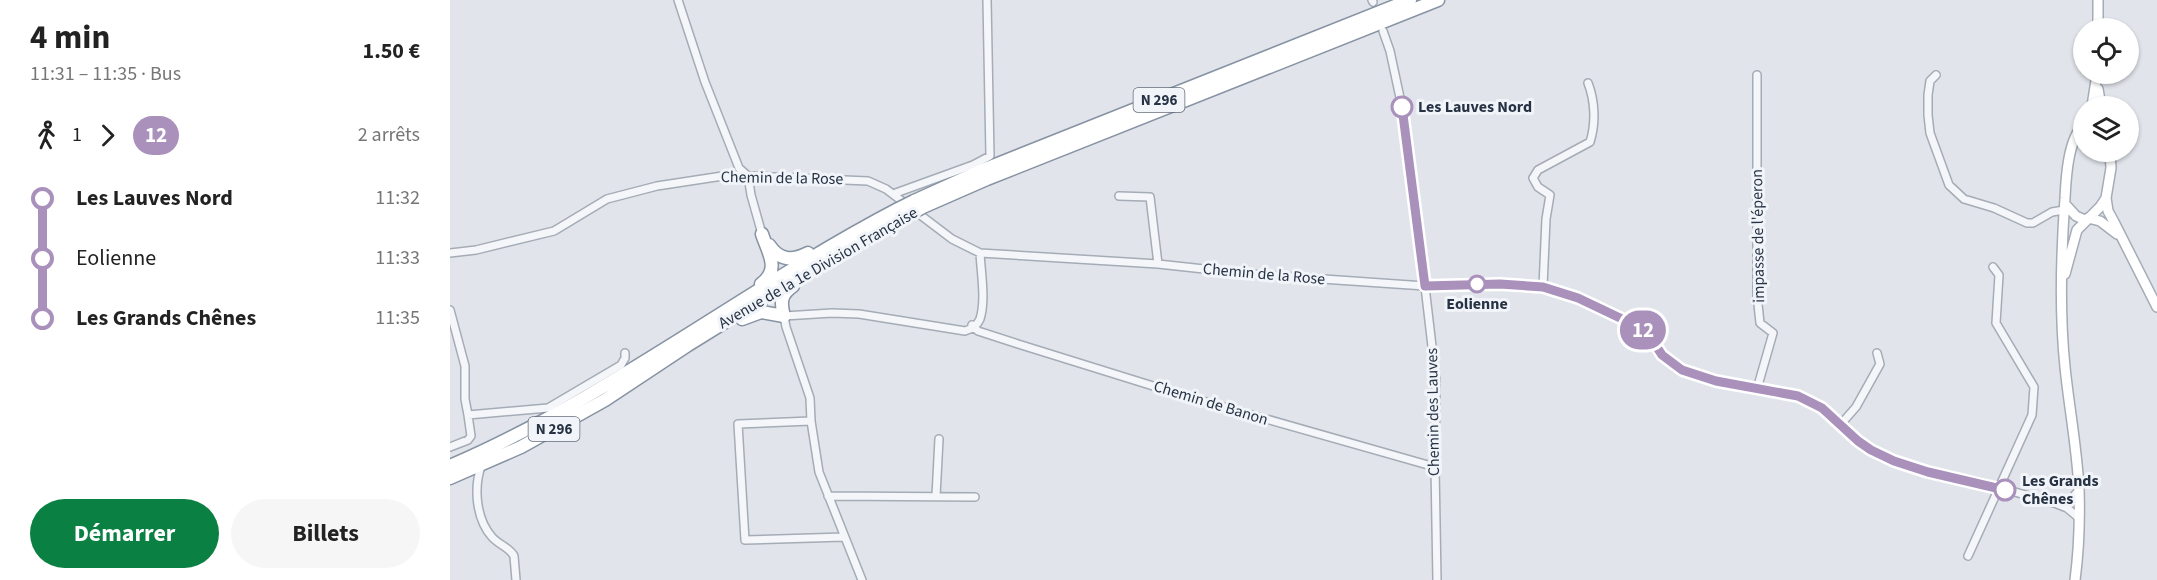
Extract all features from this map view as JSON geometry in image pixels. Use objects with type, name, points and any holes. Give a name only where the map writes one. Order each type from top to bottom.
[{"type":"highway","name":"Avenue de la 1e Division Française","points":[[453,473],[482,465],[556,428],[824,261],[904,214],[995,165],[1410,0]]},
{"type":"highway","name":"Avenue de la 1e Division Française","points":[[921,205],[1438,0]]},
{"type":"highway","name":"Avenue de la 1e Division Française","points":[[453,473],[627,373],[874,221],[904,214]]},
{"type":"highway","points":[[652,370],[753,314],[768,312],[784,316],[781,301],[786,291],[904,214]]},
{"type":"highway","points":[[762,234],[774,253],[783,258],[793,259],[874,221]]},
{"type":"highway","points":[[627,373],[771,275],[773,267],[762,234]]},
{"type":"street","points":[[678,0],[705,82],[740,168],[748,176],[762,234]]},
{"type":"street","points":[[893,194],[973,165],[990,156],[987,0]]},
{"type":"street","points":[[2098,0],[2098,18]]},
{"type":"street","name":"Chemin des Lauves","points":[[1383,31],[1390,51],[1402,107],[1436,380],[1434,468],[1437,580]]},
{"type":"street","name":"impasse de l'éperon","points":[[1757,75],[1757,295],[1760,323],[1773,333],[1757,389]]},
{"type":"street","points":[[1936,75],[1930,81],[1928,95],[1930,133],[1949,184],[1964,199],[1994,208],[2027,223],[2064,207]]},
{"type":"street","points":[[1543,287],[1546,219],[1550,195],[1538,187],[1533,178],[1538,170],[1590,142],[1594,119],[1592,93],[1588,83]]},
{"type":"street","points":[[2073,145],[2068,165],[2064,207],[2060,297],[2065,366],[2079,489],[2080,537],[2075,580]]},
{"type":"street","points":[[2111,162],[2106,198],[2108,211],[2157,307]]},
{"type":"street","name":"Chemin de la Rose","points":[[450,253],[476,250],[554,231],[607,199],[657,186],[729,176],[748,176],[868,181],[893,194],[952,239],[980,253],[1158,264],[1250,274],[1425,286],[1500,284],[1543,287],[1578,298],[1629,321],[1649,335],[1662,355],[1682,370],[1716,381],[1798,396],[1822,408],[1871,450],[1894,461],[1928,472],[2000,488],[2057,504],[2079,518]]},
{"type":"street","points":[[1119,196],[1150,197],[1158,264]]},
{"type":"street","points":[[2060,297],[2077,230],[2106,198]]},
{"type":"street","points":[[2064,207],[2076,216],[2107,225],[2122,240]]},
{"type":"street","points":[[862,580],[819,472],[810,398],[784,316],[859,314],[965,331],[976,323],[982,288],[980,253]]},
{"type":"street","points":[[1968,556],[2032,415],[2034,387],[1996,323],[1999,275],[1993,267]]},
{"type":"street","points":[[450,310],[465,366],[465,399],[471,436],[468,440],[450,447]]},
{"type":"street","name":"Chemin de Banon","points":[[976,323],[978,331],[1018,344],[1182,395],[1434,468]]},
{"type":"street","points":[[468,415],[548,408],[621,365],[625,353]]},
{"type":"street","points":[[1841,424],[1856,407],[1880,364],[1877,353]]},
{"type":"street","points":[[811,421],[738,424],[745,540],[844,537]]},
{"type":"street","points":[[936,496],[939,439]]},
{"type":"street","points":[[476,481],[482,465]]},
{"type":"street","points":[[453,473],[473,476],[476,481],[482,522],[493,538],[514,556],[516,580]]},
{"type":"street","points":[[2057,504],[2072,498],[2079,489]]},
{"type":"street","points":[[828,496],[975,497]]},
{"type":"bus line","name":"12","points":[[1402,107],[1425,286],[1500,284],[1543,287],[1578,298],[1639,327],[1649,335],[1662,355],[1682,370],[1716,381],[1798,396],[1822,408],[1871,450],[1894,461],[1928,472],[1983,483],[2005,490]]},
{"type":"place","name":"Les Lauves Nord","points":[[1402,107]]},
{"type":"place","name":"Eolienne","points":[[1477,284]]},
{"type":"place","name":"Les Grands Chênes","points":[[2005,490]]}]
